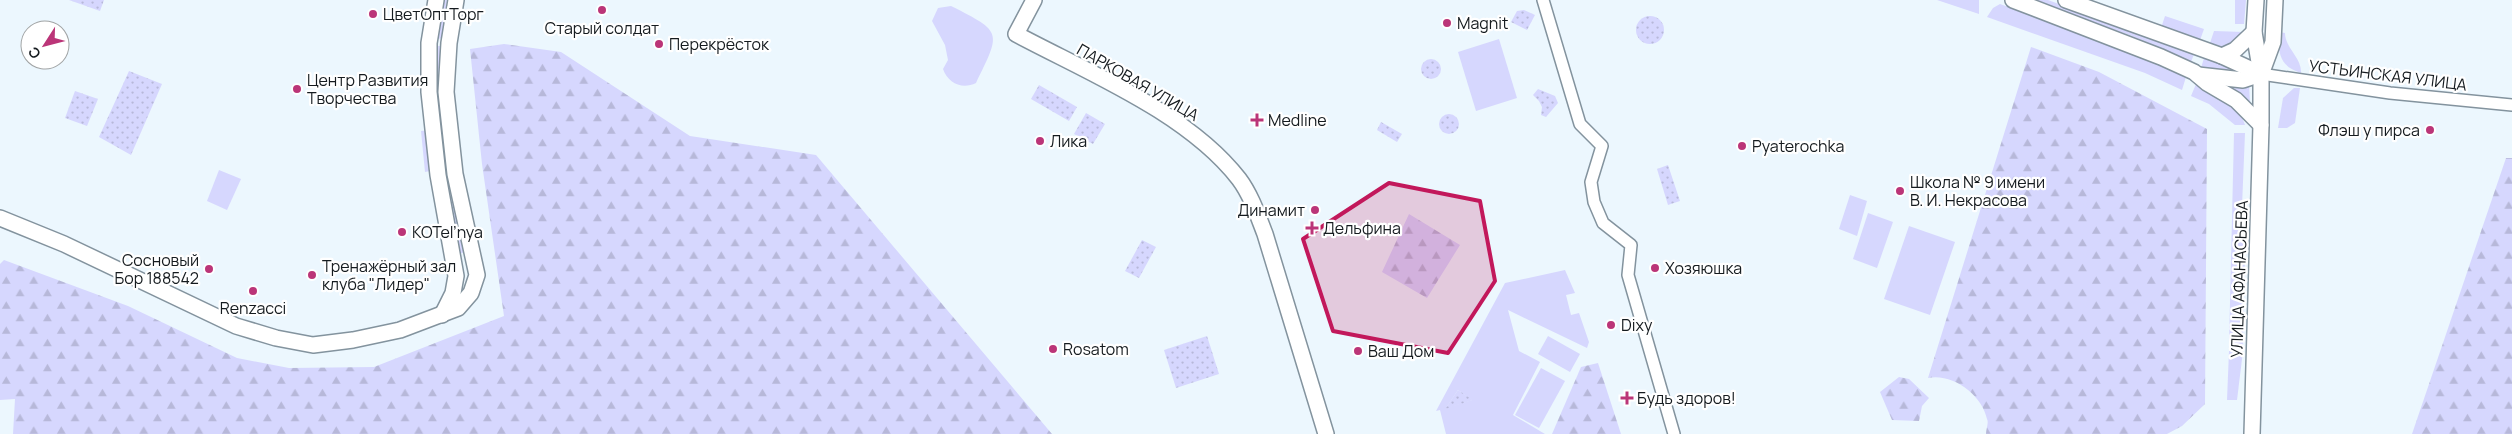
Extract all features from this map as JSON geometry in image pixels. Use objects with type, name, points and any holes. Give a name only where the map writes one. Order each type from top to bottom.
[{"type":"street","points":[[436,0],[429,43],[429,92],[438,175],[456,276],[454,294],[442,315]]},
{"type":"street","points":[[0,218],[64,244],[236,326],[276,338],[313,345],[352,340],[400,330],[458,308],[465,302],[475,285],[478,275],[455,174],[446,92],[456,0]]},
{"type":"street","name":"ПАРКОВАЯ УЛИЦА","points":[[1034,0],[1016,34],[1152,107],[1182,126],[1208,146],[1240,180],[1253,204],[1265,234],[1326,434]]},
{"type":"street","points":[[1543,0],[1580,124],[1602,146],[1591,182],[1594,202],[1603,223],[1632,245],[1628,275],[1674,434]]},
{"type":"street","points":[[2013,0],[2162,57],[2198,75],[2207,84],[2236,100],[2261,125]]},
{"type":"street","points":[[2066,0],[2222,56],[2262,74]]},
{"type":"street","points":[[2256,0],[2254,32],[2262,74]]},
{"type":"street","points":[[2262,74],[2273,42],[2275,0]]},
{"type":"street","points":[[2222,56],[2235,50],[2254,32]]},
{"type":"street","points":[[2198,75],[2243,80],[2262,74]]},
{"type":"street","name":"УСТЬИНСКАЯ УЛИЦА","points":[[2262,74],[2304,82],[2390,93],[2512,105]]},
{"type":"street","name":"УЛИЦА АФАНАСЬЕВА","points":[[2252,434],[2262,74]]},
{"type":"highlighted area","points":[[1389,183],[1480,201],[1495,281],[1448,353],[1333,331],[1303,239]]},
{"type":"green space","points":[[69,0],[104,0],[100,11]]},
{"type":"green space","points":[[441,0],[447,0],[443,38],[437,39]]},
{"type":"green space","points":[[1937,0],[1979,0],[1979,14]]},
{"type":"green space","points":[[2031,0],[2048,0],[2194,54],[2191,62],[2132,36]]},
{"type":"green space","points":[[2235,0],[2246,0],[2244,24],[2235,24]]},
{"type":"green space","points":[[2000,4],[2159,62],[2186,77],[2182,90],[2145,73],[1987,17],[1993,8]]},
{"type":"green space","points":[[951,6],[980,22],[988,28],[992,35],[993,43],[990,53],[976,83],[971,85],[956,84],[948,78],[943,69],[948,60],[945,45],[932,21],[938,8]]},
{"type":"green space","points":[[1524,10],[1535,15],[1527,30],[1511,22],[1517,11]]},
{"type":"green space","points":[[1650,16],[1660,20],[1664,30],[1660,40],[1650,44],[1640,40],[1636,30],[1640,20]]},
{"type":"green space","points":[[2165,16],[2204,29],[2199,43],[2166,31],[2162,25]]},
{"type":"green space","points":[[2214,31],[2244,32],[2242,37],[2234,44],[2214,47],[2209,46]]},
{"type":"green space","points":[[2279,32],[2285,33],[2301,68],[2301,73],[2288,67],[2281,58]]},
{"type":"green space","points":[[1499,39],[1517,98],[1476,111],[1458,52]]},
{"type":"green space","points":[[504,44],[561,52],[690,136],[816,155],[1052,434],[13,434],[15,399],[0,400],[0,264],[4,260],[128,306],[237,358],[289,368],[374,367],[504,316],[482,164],[470,49]]},
{"type":"green space","points":[[436,46],[443,46],[465,252],[459,254],[449,202],[439,125]]},
{"type":"green space","points":[[2031,47],[2099,72],[2207,129],[2205,404],[2182,426],[2167,434],[1986,434],[1988,422],[1984,410],[1973,394],[1956,382],[1938,377],[1928,378]]},
{"type":"green space","points":[[2204,58],[2236,68],[2245,74],[2201,68]]},
{"type":"green space","points":[[1431,59],[1438,62],[1441,69],[1438,76],[1431,79],[1424,76],[1421,69],[1424,62]]},
{"type":"green space","points":[[129,71],[162,84],[131,155],[99,137]]},
{"type":"green space","points":[[2205,79],[2249,85],[2249,105]]},
{"type":"green space","points":[[2196,84],[2232,105],[2242,117],[2245,125],[2235,125],[2209,104],[2191,96]]},
{"type":"green space","points":[[1039,85],[1077,107],[1069,121],[1031,99]]},
{"type":"green space","points":[[2294,88],[2300,88],[2295,123],[2287,128],[2278,128],[2283,98]]},
{"type":"green space","points":[[1538,89],[1555,96],[1558,103],[1546,117],[1541,115],[1542,107],[1533,95]]},
{"type":"green space","points":[[75,91],[98,99],[87,126],[65,118]]},
{"type":"green space","points":[[1086,113],[1105,124],[1093,144],[1074,134]]},
{"type":"green space","points":[[1449,114],[1456,117],[1459,124],[1456,131],[1449,134],[1442,131],[1439,124],[1442,117]]},
{"type":"green space","points":[[1381,122],[1402,134],[1397,142],[1377,130]]},
{"type":"green space","points":[[431,130],[435,170],[425,172],[421,131]]},
{"type":"green space","points":[[2234,133],[2245,133],[2241,231],[2245,256],[2243,345],[2229,345]]},
{"type":"green space","points":[[2506,158],[2512,158],[2512,434],[2412,434]]},
{"type":"green space","points":[[1668,165],[1680,201],[1668,205],[1657,169]]},
{"type":"green space","points":[[219,170],[241,179],[227,210],[207,201]]},
{"type":"green space","points":[[1850,195],[1867,201],[1857,236],[1839,229]]},
{"type":"green space","points":[[1868,213],[1893,222],[1877,268],[1853,259]]},
{"type":"green space","points":[[1409,214],[1460,245],[1427,298],[1382,272]]},
{"type":"green space","points":[[1909,226],[1955,242],[1930,315],[1884,299]]},
{"type":"green space","points":[[1142,240],[1156,247],[1139,278],[1125,271]]},
{"type":"green space","points":[[1565,270],[1575,293],[1566,295],[1571,315],[1579,313],[1589,342],[1587,348],[1508,310],[1519,351],[1540,362],[1513,415],[1545,434],[1446,434],[1440,410],[1436,411],[1505,283]],"holes":[[[1458,390],[1472,400],[1446,408]]]},
{"type":"green space","points":[[1207,336],[1219,374],[1176,388],[1164,350]]},
{"type":"green space","points":[[1548,336],[1580,354],[1570,372],[1538,354]]},
{"type":"green space","points":[[2229,351],[2243,351],[2237,400],[2227,400]]},
{"type":"green space","points":[[1598,363],[1621,434],[1552,434],[1581,367]]},
{"type":"green space","points":[[1541,368],[1565,381],[1539,428],[1515,415]]},
{"type":"green space","points":[[1899,377],[1909,379],[1929,398],[1922,406],[1919,421],[1892,420],[1880,392]]},
{"type":"green space","points":[[1458,390],[1473,400],[1445,409]]},
{"type":"place","name":"Старый солдат","points":[[602,10]]},
{"type":"place","name":"ЦветОптТорг","points":[[373,14]]},
{"type":"place","name":"Magnit","points":[[1447,23]]},
{"type":"place","name":"Перекрёсток","points":[[659,44]]},
{"type":"place","name":"Центр Развития Творчества","points":[[297,89]]},
{"type":"place","name":"Medline","points":[[1257,120]]},
{"type":"place","name":"Флэш у пирса","points":[[2430,130]]},
{"type":"place","name":"Лика","points":[[1040,141]]},
{"type":"place","name":"Pyaterochka","points":[[1742,146]]},
{"type":"place","name":"Школа № 9 имени В. И. Некрасова","points":[[1900,191]]},
{"type":"place","name":"Динамит","points":[[1315,210]]},
{"type":"place","name":"Дельфина","points":[[1312,228]]},
{"type":"place","name":"KOTel’nya","points":[[402,232]]},
{"type":"place","name":"Хозяюшка","points":[[1655,268]]},
{"type":"place","name":"Сосновый Бор 188542","points":[[209,269]]},
{"type":"place","name":"Тренажёрный зал клуба \"Лидер\"","points":[[312,275]]},
{"type":"place","name":"Renzacci","points":[[253,291]]},
{"type":"place","name":"Dixy","points":[[1611,325]]},
{"type":"place","name":"Rosatom","points":[[1053,349]]},
{"type":"place","name":"Ваш Дом","points":[[1358,351]]},
{"type":"place","name":"Будь здоров!","points":[[1627,398]]}]
